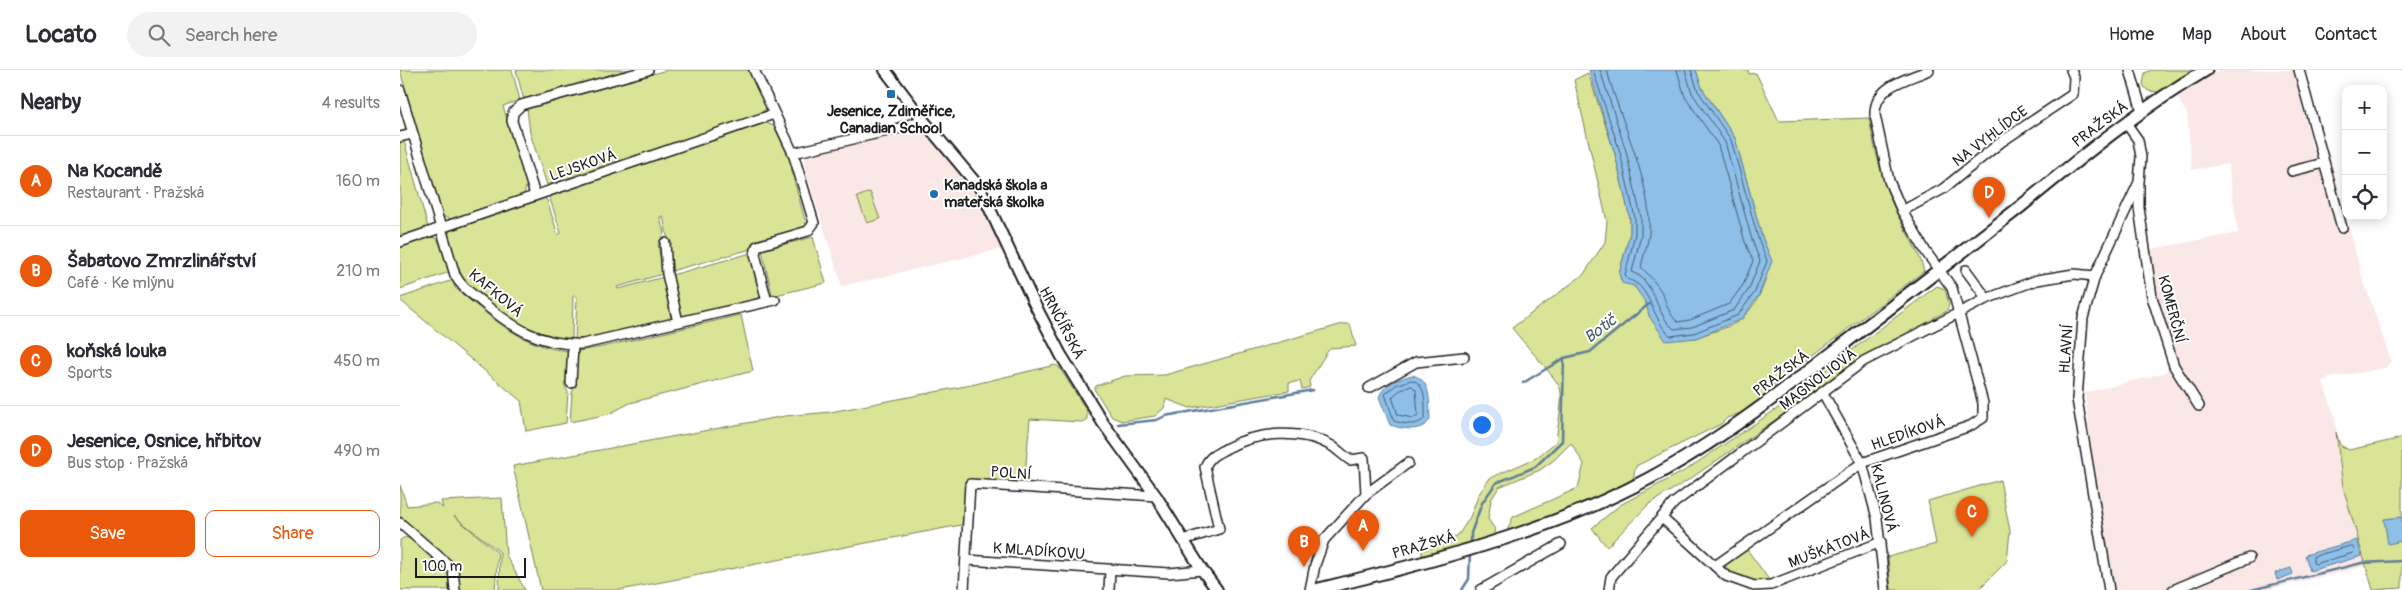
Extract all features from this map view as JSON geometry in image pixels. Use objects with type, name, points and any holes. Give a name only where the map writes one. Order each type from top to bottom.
[{"type":"main road","name":"PRAŽSKÁ","points":[[1315,590],[1464,550],[1555,520],[1648,479],[1750,414],[2126,123],[2166,94],[2206,70]]},
{"type":"street","points":[[535,196],[512,121],[515,109],[521,105],[648,70]]},
{"type":"street","points":[[754,70],[793,153],[923,120]]},
{"type":"street","name":"HRNČÍŘSKÁ","points":[[885,70],[923,120],[980,188],[1033,301],[1061,355],[1103,423],[1156,496],[1202,570],[1217,590]]},
{"type":"street","name":"HLEDÍKOVÁ","points":[[1715,566],[1862,463],[1970,426],[1983,418],[1983,403],[1952,288],[1902,211],[1889,181],[1880,146],[1875,105],[1885,89],[1929,70]]},
{"type":"street","name":"NA VYHLÍDCE","points":[[1902,211],[1943,189],[2001,142],[2073,94],[2074,77],[2072,70]]},
{"type":"street","points":[[2299,70],[2342,228]]},
{"type":"street","points":[[2132,71],[2142,111]]},
{"type":"street","name":"KAFKOVÁ","points":[[400,90],[455,275],[463,287],[504,320],[522,332],[546,341],[573,344],[593,343],[771,301],[755,254],[757,246],[808,231],[813,227],[814,221],[799,167],[793,153]]},
{"type":"street","name":"LEJSKOVÁ","points":[[400,242],[774,114]]},
{"type":"street","name":"HLAVNÍ","points":[[2109,590],[2077,399],[2082,318],[2095,276],[2139,182],[2141,157],[2138,140],[2126,123]]},
{"type":"street","points":[[400,137],[412,134]]},
{"type":"street","points":[[2292,171],[2324,163]]},
{"type":"street","name":"KOMERČNÍ","points":[[2139,182],[2139,208],[2152,297],[2174,366],[2199,406]]},
{"type":"street","points":[[665,243],[667,274],[678,322]]},
{"type":"street","points":[[1966,270],[1987,299]]},
{"type":"street","name":"MAGNOLIOVÁ","points":[[1609,589],[1611,577],[1674,503],[1864,361],[1987,299],[2037,280],[2074,274],[2095,276]]},
{"type":"street","points":[[571,383],[573,344]]},
{"type":"street","points":[[1369,388],[1416,362],[1464,357]]},
{"type":"street","name":"KALINOVÁ","points":[[1823,393],[1862,463],[1878,518],[1885,590]]},
{"type":"street","points":[[1183,540],[1219,529],[1205,467],[1208,458],[1235,444],[1268,434],[1305,437],[1331,445],[1350,460],[1364,458],[1366,494]]},
{"type":"street","points":[[1310,590],[1315,565],[1324,540],[1366,494],[1408,463]]},
{"type":"street","name":"POLNÍ","points":[[964,590],[970,484],[1156,496]]},
{"type":"street","name":"MUŠKÁTOVÁ","points":[[1662,518],[1726,576],[1740,583],[1754,586],[1771,585],[1881,542]]},
{"type":"street","points":[[400,536],[404,526],[453,569],[454,590]]},
{"type":"street","points":[[1481,590],[1561,544]]},
{"type":"street","points":[[2173,590],[2249,558]]},
{"type":"street","name":"K MLADÍKOVU","points":[[966,560],[1170,573],[1202,570]]},
{"type":"street","points":[[1109,590],[1110,570]]},
{"type":"shaded area","points":[[2219,70],[2293,70],[2313,149],[2326,147],[2342,201],[2342,220],[2347,220],[2362,276],[2391,361],[2386,368],[2329,378],[2323,383],[2334,413],[2343,487],[2367,566],[2265,590],[2194,590],[2191,584],[2170,590],[2113,590],[2097,499],[2085,393],[2164,373],[2176,362],[2155,300],[2149,268],[2151,249],[2238,233],[2228,164],[2192,170],[2187,114],[2177,97]]},
{"type":"shaded area","points":[[924,128],[971,188],[1002,249],[842,286],[805,169],[804,163],[806,158],[811,155]]},
{"type":"green space","points":[[400,70],[512,70],[520,100],[503,106],[527,184],[524,194],[451,219],[441,216]]},
{"type":"green space","points":[[516,70],[632,70],[527,99],[523,97]]},
{"type":"green space","points":[[667,70],[750,70],[766,105],[765,110],[754,118],[750,117],[547,185],[530,133],[527,109]]},
{"type":"green space","points":[[1696,70],[1748,70],[1749,74],[1756,73],[1779,121],[1869,118],[1883,178],[1896,212],[1919,255],[1924,271],[1774,385],[1773,390],[1749,410],[1727,418],[1721,424],[1636,466],[1632,483],[1580,507],[1506,533],[1513,517],[1578,488],[1584,464],[1571,443],[1554,460],[1540,470],[1499,487],[1491,500],[1488,519],[1495,529],[1493,537],[1422,556],[1422,550],[1447,543],[1459,534],[1470,517],[1479,494],[1490,478],[1536,458],[1556,442],[1561,406],[1560,388],[1512,328],[1584,274],[1605,242],[1607,221],[1574,80],[1588,73],[1615,154],[1630,219],[1630,233],[1619,274],[1641,295],[1657,325],[1696,338],[1737,322],[1750,310],[1756,301],[1765,280],[1767,269],[1766,247],[1735,138],[1702,88]]},
{"type":"green space","points":[[2151,70],[2196,70],[2158,92],[2148,91],[2143,85],[2145,73]]},
{"type":"green space","points":[[766,123],[774,126],[792,164],[792,173],[807,227],[756,240],[751,244],[751,249],[671,271],[669,248],[672,243],[667,236],[663,216],[660,217],[664,234],[658,244],[663,274],[617,287],[618,289],[664,277],[671,319],[597,337],[575,340],[577,297],[573,296],[572,340],[550,337],[524,327],[506,316],[462,277],[448,239],[449,232],[452,229],[544,198],[547,200],[558,235],[561,233],[550,199],[552,195]]},
{"type":"green space","points":[[404,141],[428,227],[400,237],[400,142]]},
{"type":"green space","points":[[870,192],[880,219],[867,223],[857,197]]},
{"type":"green space","points":[[429,237],[436,238],[439,242],[450,272],[400,289],[400,247]]},
{"type":"green space","points":[[813,237],[826,283],[776,295],[772,294],[762,250]]},
{"type":"green space","points":[[751,253],[761,295],[759,298],[684,317],[681,315],[672,275]]},
{"type":"green space","points":[[453,280],[455,288],[494,319],[521,337],[551,348],[568,351],[567,378],[564,384],[568,392],[566,423],[526,431],[521,401],[400,300],[400,298]]},
{"type":"green space","points":[[1937,286],[1945,289],[1949,304],[1947,311],[1933,318],[1934,321],[1847,367],[1804,400],[1690,479],[1649,504],[1607,547],[1592,528],[1620,505],[1686,470],[1790,400],[1840,359]]},
{"type":"green space","points":[[741,315],[753,371],[630,403],[609,414],[570,422],[572,392],[577,384],[575,379],[578,351]]},
{"type":"green space","points":[[1343,324],[1350,324],[1356,346],[1331,348],[1309,381],[1310,387],[1302,389],[1300,381],[1289,383],[1289,391],[1190,408],[1166,399],[1164,408],[1155,416],[1122,421],[1112,417],[1094,389],[1096,386],[1125,376],[1165,375]]},
{"type":"green space","points":[[1055,365],[1059,367],[1087,411],[1087,419],[1082,422],[1030,419],[1024,486],[974,482],[966,524],[620,590],[541,590],[513,466],[785,416],[831,412],[971,385]]},
{"type":"green space","points":[[2336,432],[2340,445],[2349,450],[2402,438],[2402,588],[2373,590],[2343,487]]},
{"type":"green space","points":[[2000,480],[2010,531],[2007,561],[1978,590],[1891,590],[1888,557],[1936,544],[1928,501]]},
{"type":"green space","points":[[400,485],[407,506],[436,503],[443,508],[441,501],[502,498],[506,555],[525,590],[499,590],[500,552],[454,516],[498,553],[495,590],[459,590],[456,566],[400,517]]},
{"type":"green space","points":[[405,537],[410,539],[446,570],[449,576],[449,590],[400,590],[400,540]]},
{"type":"green space","points":[[1746,548],[1770,581],[1758,582],[1747,580],[1726,571],[1729,560]]},
{"type":"water","points":[[1589,70],[1696,70],[1702,88],[1735,138],[1762,237],[1772,261],[1759,295],[1742,319],[1696,338],[1666,341],[1649,316],[1646,303],[1634,286],[1622,283],[1619,274],[1630,233],[1630,219],[1615,154]]},
{"type":"water","points":[[1412,375],[1423,381],[1426,386],[1430,420],[1422,427],[1412,429],[1390,425],[1379,397],[1381,392],[1397,380]]},
{"type":"water","points":[[2402,517],[2402,541],[2388,544],[2384,519]]},
{"type":"water","points":[[2357,540],[2362,556],[2310,571],[2305,555]]},
{"type":"water","points":[[2291,568],[2293,574],[2277,580],[2275,573]]},
{"type":"waterway","name":"Botič","points":[[1471,546],[1471,533],[1482,503],[1496,483],[1535,467],[1562,441],[1564,358],[1590,352],[1649,304]]},
{"type":"waterway","points":[[1523,383],[1564,358]]},
{"type":"waterway","points":[[1118,424],[1157,420],[1165,416],[1313,390]]},
{"type":"waterway","name":"Botič","points":[[1462,590],[1469,579],[1470,552]]},
{"type":"waterway","points":[[2251,590],[2362,563],[2402,561]]},
{"type":"place","name":"Jesenice, Zdiměřice, Canadian School","points":[[891,94]]},
{"type":"place","name":"Kanadská škola a mateřská školka","points":[[934,194]]},
{"type":"place","name":"Jesenice, Osnice, hřbitov","points":[[1989,218]]},
{"type":"place","name":"koňská louka","points":[[1972,537]]},
{"type":"place","name":"Na Kocandě","points":[[1363,551]]},
{"type":"place","name":"Šabatovo Zmrzlinářství","points":[[1304,567]]}]
